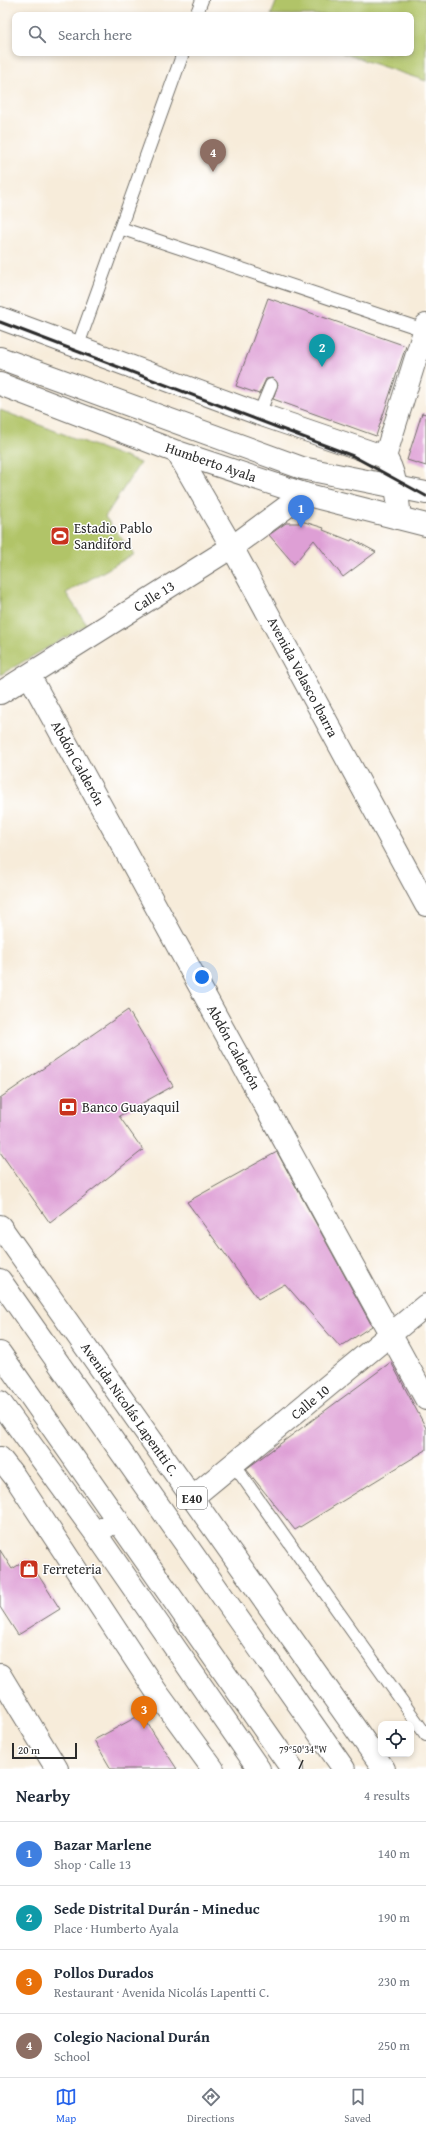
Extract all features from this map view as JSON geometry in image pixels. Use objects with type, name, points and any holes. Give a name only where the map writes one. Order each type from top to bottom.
[{"type":"main road","points":[[0,318],[77,348],[259,414],[385,457],[390,466],[396,488],[400,518]]},
{"type":"main road","points":[[385,457],[425,328]]},
{"type":"main road","name":"Humberto Ayala","points":[[0,358],[302,468],[426,493]]},
{"type":"main road","name":"Humberto Ayala","points":[[0,384],[177,452],[304,494],[426,525]]},
{"type":"main road","name":"Avenida Velasco Ibarra","points":[[177,452],[232,547],[426,905]]},
{"type":"main road","name":"Calle 13","points":[[0,693],[232,547],[304,494]]},
{"type":"main road","name":"Abdón Calderón","points":[[30,675],[426,1399]]},
{"type":"main road","name":"Avenida Nicolás Lapentti C.","points":[[0,1226],[384,1769]]},
{"type":"main road","name":"E40","points":[[0,1280],[344,1769]]},
{"type":"main road","name":"Calle 10","points":[[192,1498],[234,1465],[426,1305]]},
{"type":"main road","points":[[0,1353],[292,1769]]},
{"type":"main road","points":[[0,1402],[96,1534],[259,1769]]},
{"type":"main road","points":[[0,1458],[15,1477],[156,1691],[212,1769]]},
{"type":"main road","points":[[96,1534],[117,1520]]},
{"type":"main road","points":[[0,1675],[57,1769]]},
{"type":"lane","points":[[197,12],[202,0]]},
{"type":"lane","points":[[77,348],[182,56]]},
{"type":"lane","points":[[120,228],[425,328]]},
{"type":"lane","points":[[259,414],[271,385]]},
{"type":"lane","points":[[234,1465],[426,1736]]},
{"type":"green space","points":[[277,0],[426,0],[426,81],[351,56],[414,56],[414,12],[272,12]]},
{"type":"green space","name":"Estadio Pablo Sandiford","points":[[0,410],[140,463],[105,517],[134,554],[66,593],[87,625],[0,675]]},
{"type":"building","points":[[268,298],[406,346],[376,436],[273,399],[278,384],[273,378],[266,379],[259,394],[236,386]]},
{"type":"building","points":[[422,413],[426,414],[426,466],[407,460]]},
{"type":"building","points":[[298,520],[324,528],[323,530],[351,541],[352,539],[376,552],[343,577],[314,540],[294,564],[269,535],[286,523],[300,523]]},
{"type":"building","name":"Banco Guayaquil","points":[[128,1010],[173,1086],[119,1116],[143,1150],[50,1223],[0,1152],[0,1098]]},
{"type":"building","points":[[277,1152],[372,1326],[340,1347],[285,1284],[258,1299],[187,1202]]},
{"type":"building","points":[[391,1362],[426,1428],[426,1450],[295,1530],[246,1469]]},
{"type":"building","points":[[0,1550],[12,1569],[28,1559],[60,1609],[18,1635],[0,1607]]},
{"type":"building","points":[[142,1714],[177,1769],[111,1769],[94,1740]]},
{"type":"railway","points":[[0,322],[353,456],[426,496]]},
{"type":"place","name":"Colegio Nacional Durán","points":[[213,172]]},
{"type":"place","name":"Sede Distrital Durán - Mineduc","points":[[322,367]]},
{"type":"place","name":"Bazar Marlene","points":[[301,528]]},
{"type":"place","name":"Estadio Pablo Sandiford","points":[[60,536]]},
{"type":"place","name":"Banco Guayaquil","points":[[68,1107]]},
{"type":"place","name":"Ferreteria","points":[[29,1569]]},
{"type":"place","name":"Pollos Durados","points":[[144,1729]]}]
